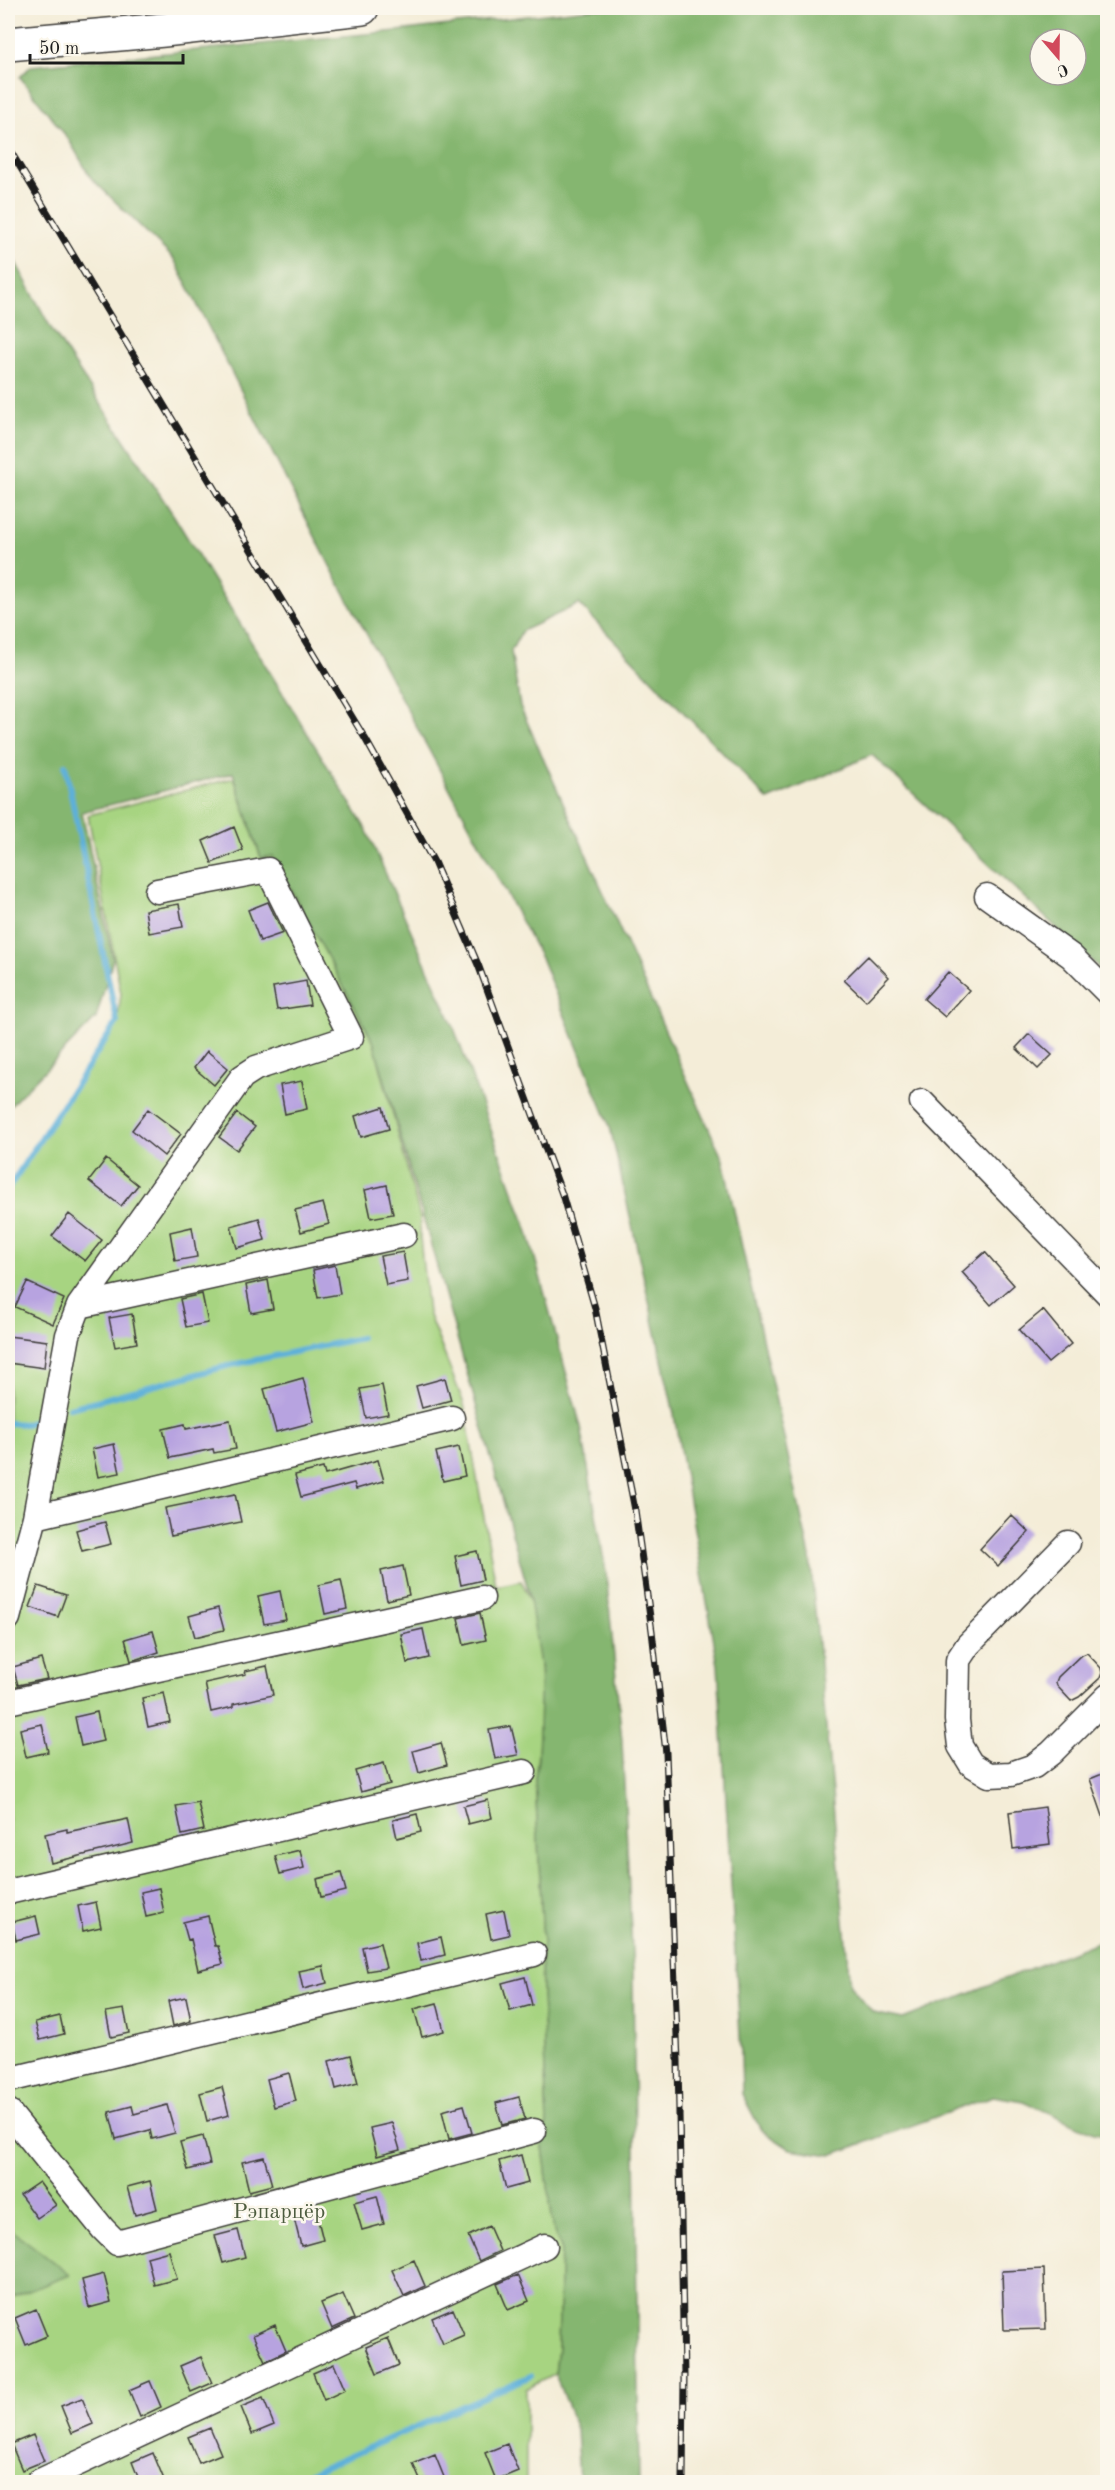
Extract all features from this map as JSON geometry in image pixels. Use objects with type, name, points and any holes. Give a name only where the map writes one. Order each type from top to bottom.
[{"type":"highway","points":[[8,44],[176,29],[362,8]]},
{"type":"street","points":[[8,1618],[35,1517],[68,1335],[79,1306],[242,1077],[256,1068],[351,1037],[268,870],[157,891]]},
{"type":"street","points":[[987,896],[1071,957],[1107,993]]},
{"type":"street","points":[[922,1102],[1107,1294]]},
{"type":"street","points":[[79,1306],[404,1235]]},
{"type":"street","points":[[35,1517],[452,1418]]},
{"type":"street","points":[[1068,1543],[968,1645],[958,1660],[957,1720],[960,1746],[971,1764],[989,1775],[1011,1774],[1034,1766],[1051,1753],[1107,1696]]},
{"type":"street","points":[[8,1702],[483,1598]]},
{"type":"street","points":[[8,1892],[524,1772]]},
{"type":"street","points":[[8,2080],[534,1954]]},
{"type":"street","points":[[8,2111],[103,2229],[117,2243],[534,2131]]},
{"type":"street","points":[[38,2482],[545,2246]]},
{"type":"green space","points":[[597,8],[1107,8],[1107,975],[872,755],[768,800],[579,604],[522,631],[511,651],[520,706],[723,1160],[810,1556],[850,1986],[873,2013],[903,2019],[1107,1938],[1107,2135],[1094,2133],[1023,2101],[993,2096],[831,2155],[790,2149],[761,2130],[742,2094],[718,1665],[673,1409],[610,1127],[542,960],[331,568],[174,259],[91,178],[69,140],[20,77],[31,66],[397,31]]},
{"type":"green space","points":[[8,248],[51,328],[174,516],[366,829],[454,1028],[527,1229],[581,1427],[606,1573],[622,1741],[633,1972],[639,2482],[579,2482],[576,2429],[555,2374],[558,2349],[561,2247],[554,2232],[542,2139],[547,2124],[541,1963],[543,1943],[535,1778],[538,1759],[541,1672],[529,1593],[374,1043],[273,856],[261,858],[233,773],[82,812],[113,959],[96,1018],[8,1108]]},
{"type":"green space","name":"Рэпарцёр","points":[[234,778],[261,858],[273,855],[374,1043],[420,1217],[428,1313],[464,1404],[496,1586],[521,1581],[535,1622],[539,1648],[541,1705],[535,1778],[543,1943],[541,1963],[547,2124],[542,2139],[554,2232],[561,2247],[558,2349],[555,2374],[526,2389],[526,2482],[8,2482],[8,1189],[117,1022],[121,994],[88,815]]},
{"type":"green space","points":[[8,2227],[70,2275],[8,2299]]},
{"type":"building","points":[[234,827],[243,850],[212,863],[203,841]]},
{"type":"building","points":[[268,902],[283,933],[260,941],[248,910]]},
{"type":"building","points":[[179,904],[183,927],[149,933],[145,910]]},
{"type":"building","points":[[868,956],[889,977],[866,1001],[844,980]]},
{"type":"building","points":[[948,972],[969,990],[945,1017],[924,999]]},
{"type":"building","points":[[306,981],[310,1005],[277,1010],[273,987]]},
{"type":"building","points":[[1029,1034],[1052,1055],[1038,1069],[1016,1048]]},
{"type":"building","points":[[207,1051],[228,1068],[214,1085],[194,1068]]},
{"type":"building","points":[[302,1081],[307,1109],[285,1114],[280,1085]]},
{"type":"building","points":[[383,1107],[389,1129],[361,1137],[355,1116]]},
{"type":"building","points":[[148,1109],[181,1134],[164,1156],[132,1130]]},
{"type":"building","points":[[237,1113],[255,1127],[237,1150],[219,1137]]},
{"type":"building","points":[[106,1159],[138,1185],[121,1206],[89,1181]]},
{"type":"building","points":[[387,1185],[393,1214],[371,1218],[365,1190]]},
{"type":"building","points":[[323,1203],[329,1224],[301,1232],[295,1210]]},
{"type":"building","points":[[69,1214],[102,1240],[85,1261],[52,1236]]},
{"type":"building","points":[[259,1218],[265,1240],[237,1248],[231,1226]]},
{"type":"building","points":[[192,1227],[197,1257],[175,1261],[170,1232]]},
{"type":"building","points":[[403,1252],[408,1281],[386,1285],[380,1256]]},
{"type":"building","points":[[985,1252],[1014,1285],[991,1305],[962,1272]]},
{"type":"building","points":[[335,1265],[340,1294],[318,1298],[313,1270]]},
{"type":"building","points":[[268,1280],[273,1309],[251,1313],[246,1285]]},
{"type":"building","points":[[27,1282],[64,1299],[53,1324],[15,1307]]},
{"type":"building","points":[[202,1294],[208,1323],[186,1327],[180,1299]]},
{"type":"building","points":[[1043,1310],[1071,1344],[1048,1363],[1019,1330]]},
{"type":"building","points":[[132,1314],[137,1343],[115,1347],[109,1318]]},
{"type":"building","points":[[8,1336],[47,1341],[44,1368],[8,1363]]},
{"type":"building","points":[[303,1378],[314,1422],[276,1432],[264,1389]]},
{"type":"building","points":[[445,1378],[451,1400],[422,1408],[416,1386]]},
{"type":"building","points":[[382,1385],[388,1414],[366,1418],[360,1389]]},
{"type":"building","points":[[230,1420],[236,1449],[214,1453],[213,1449],[170,1458],[163,1429],[185,1424],[186,1429]]},
{"type":"building","points":[[114,1444],[120,1473],[98,1477],[92,1449]]},
{"type":"building","points":[[459,1447],[465,1476],[443,1481],[436,1452]]},
{"type":"building","points":[[378,1460],[384,1481],[356,1489],[354,1483],[301,1497],[295,1475],[323,1468],[325,1475]]},
{"type":"building","points":[[235,1494],[241,1522],[171,1536],[165,1508]]},
{"type":"building","points":[[1011,1515],[1029,1532],[998,1566],[980,1549]]},
{"type":"building","points":[[105,1522],[111,1544],[82,1551],[76,1530]]},
{"type":"building","points":[[477,1551],[483,1580],[461,1585],[455,1556]]},
{"type":"building","points":[[403,1566],[409,1595],[387,1600],[381,1571]]},
{"type":"building","points":[[341,1580],[347,1609],[325,1614],[319,1585]]},
{"type":"building","points":[[38,1586],[66,1595],[58,1617],[30,1607]]},
{"type":"building","points":[[280,1591],[286,1620],[264,1624],[258,1596]]},
{"type":"building","points":[[218,1608],[224,1630],[195,1637],[189,1616]]},
{"type":"building","points":[[480,1613],[486,1640],[464,1645],[458,1618]]},
{"type":"building","points":[[423,1629],[429,1658],[407,1663],[401,1634]]},
{"type":"building","points":[[153,1631],[159,1652],[131,1661],[125,1639]]},
{"type":"building","points":[[1087,1653],[1101,1668],[1102,1673],[1100,1678],[1079,1697],[1071,1701],[1056,1682],[1058,1677],[1080,1656]]},
{"type":"building","points":[[41,1659],[47,1679],[18,1685],[13,1667]]},
{"type":"building","points":[[267,1666],[273,1695],[233,1704],[233,1707],[211,1712],[205,1683],[246,1674],[245,1671]]},
{"type":"building","points":[[164,1693],[170,1722],[148,1727],[142,1698]]},
{"type":"building","points":[[97,1712],[103,1741],[81,1746],[75,1717]]},
{"type":"building","points":[[42,1724],[48,1752],[26,1757],[20,1729]]},
{"type":"building","points":[[511,1726],[518,1755],[495,1759],[489,1730]]},
{"type":"building","points":[[441,1743],[447,1765],[419,1773],[413,1751]]},
{"type":"building","points":[[384,1763],[390,1784],[361,1792],[355,1771]]},
{"type":"building","points":[[1107,1772],[1107,1821],[1105,1822],[1090,1779]]},
{"type":"building","points":[[488,1800],[492,1818],[468,1824],[463,1806]]},
{"type":"building","points":[[198,1802],[204,1830],[182,1835],[176,1806]]},
{"type":"building","points":[[1045,1807],[1050,1844],[1013,1849],[1009,1812]]},
{"type":"building","points":[[417,1814],[421,1832],[397,1838],[393,1820]]},
{"type":"building","points":[[128,1819],[133,1843],[51,1863],[45,1834],[67,1829],[67,1832]]},
{"type":"building","points":[[300,1850],[304,1868],[280,1874],[275,1856]]},
{"type":"building","points":[[341,1873],[346,1891],[321,1897],[317,1879]]},
{"type":"building","points":[[159,1888],[164,1913],[146,1917],[141,1892]]},
{"type":"building","points":[[96,1902],[101,1927],[83,1931],[78,1906]]},
{"type":"building","points":[[504,1910],[509,1935],[491,1939],[486,1914]]},
{"type":"building","points":[[36,1916],[40,1934],[16,1940],[12,1922]]},
{"type":"building","points":[[208,1916],[215,1946],[218,1946],[223,1964],[198,1970],[191,1939],[188,1940],[183,1922]]},
{"type":"building","points":[[441,1937],[445,1955],[421,1961],[417,1943]]},
{"type":"building","points":[[380,1943],[386,1968],[367,1971],[362,1947]]},
{"type":"building","points":[[323,1966],[327,1983],[303,1989],[299,1971]]},
{"type":"building","points":[[525,1977],[532,2005],[510,2011],[502,1983]]},
{"type":"building","points":[[186,1997],[191,2021],[173,2026],[168,2001]]},
{"type":"building","points":[[437,2003],[444,2031],[422,2037],[414,2009]]},
{"type":"building","points":[[124,2009],[129,2033],[111,2037],[106,2012]]},
{"type":"building","points":[[60,2016],[64,2034],[40,2040],[35,2022]]},
{"type":"building","points":[[351,2055],[358,2083],[336,2089],[329,2061]]},
{"type":"building","points":[[289,2073],[296,2101],[274,2107],[267,2079]]},
{"type":"building","points":[[222,2087],[229,2115],[207,2121],[200,2093]]},
{"type":"building","points":[[519,2097],[525,2119],[502,2125],[496,2103]]},
{"type":"building","points":[[167,2105],[175,2133],[152,2139],[150,2130],[116,2139],[109,2112],[132,2106],[134,2114]]},
{"type":"building","points":[[464,2105],[472,2133],[449,2139],[442,2111]]},
{"type":"building","points":[[392,2123],[400,2150],[377,2156],[370,2128]]},
{"type":"building","points":[[203,2136],[210,2164],[188,2170],[180,2142]]},
{"type":"building","points":[[521,2155],[528,2183],[506,2189],[499,2161]]},
{"type":"building","points":[[264,2157],[272,2185],[249,2191],[242,2162]]},
{"type":"building","points":[[150,2181],[157,2209],[135,2215],[127,2187]]},
{"type":"building","points":[[39,2182],[56,2205],[37,2218],[20,2195]]},
{"type":"building","points":[[377,2196],[384,2224],[362,2230],[354,2202]]},
{"type":"building","points":[[316,2212],[323,2240],[301,2246],[294,2218]]},
{"type":"building","points":[[489,2226],[500,2251],[479,2261],[468,2236]]},
{"type":"building","points":[[238,2230],[245,2257],[223,2263],[215,2236]]},
{"type":"building","points":[[169,2251],[177,2279],[154,2285],[147,2257]]},
{"type":"building","points":[[414,2260],[425,2286],[404,2296],[392,2270]]},
{"type":"building","points":[[1044,2269],[1046,2329],[1004,2330],[1002,2271]]},
{"type":"building","points":[[104,2274],[111,2302],[89,2308],[82,2280]]},
{"type":"building","points":[[518,2275],[529,2301],[508,2310],[497,2284]]},
{"type":"building","points":[[343,2294],[354,2319],[332,2329],[321,2303]]},
{"type":"building","points":[[36,2309],[47,2336],[26,2345],[15,2318]]},
{"type":"building","points":[[453,2309],[464,2335],[443,2344],[432,2318]]},
{"type":"building","points":[[275,2325],[286,2351],[265,2361],[253,2335]]},
{"type":"building","points":[[388,2338],[399,2365],[377,2374],[366,2347]]},
{"type":"building","points":[[201,2357],[212,2383],[191,2392],[180,2366]]},
{"type":"building","points":[[334,2364],[345,2390],[324,2400],[313,2373]]},
{"type":"building","points":[[150,2381],[161,2407],[140,2417],[129,2390]]},
{"type":"building","points":[[82,2398],[93,2424],[72,2433],[61,2406]]},
{"type":"building","points":[[263,2398],[274,2425],[252,2434],[241,2407]]},
{"type":"building","points":[[210,2428],[221,2454],[199,2463],[188,2437]]},
{"type":"building","points":[[33,2435],[44,2461],[22,2470],[11,2444]]},
{"type":"building","points":[[507,2444],[518,2471],[496,2480],[485,2453]]},
{"type":"building","points":[[153,2453],[165,2482],[140,2482],[132,2462]]},
{"type":"building","points":[[435,2455],[446,2482],[421,2482],[413,2464]]},
{"type":"waterway","points":[[8,1189],[117,1022],[65,765]]},
{"type":"waterway","points":[[70,1408],[227,1366],[361,1338]]},
{"type":"waterway","points":[[8,1423],[26,1424],[35,1421]]},
{"type":"waterway","points":[[291,2482],[531,2376]]},
{"type":"railway","points":[[8,147],[366,740],[434,862],[479,967],[562,1194],[595,1308],[635,1510],[666,1753],[678,2061],[684,2375],[683,2482]]}]
